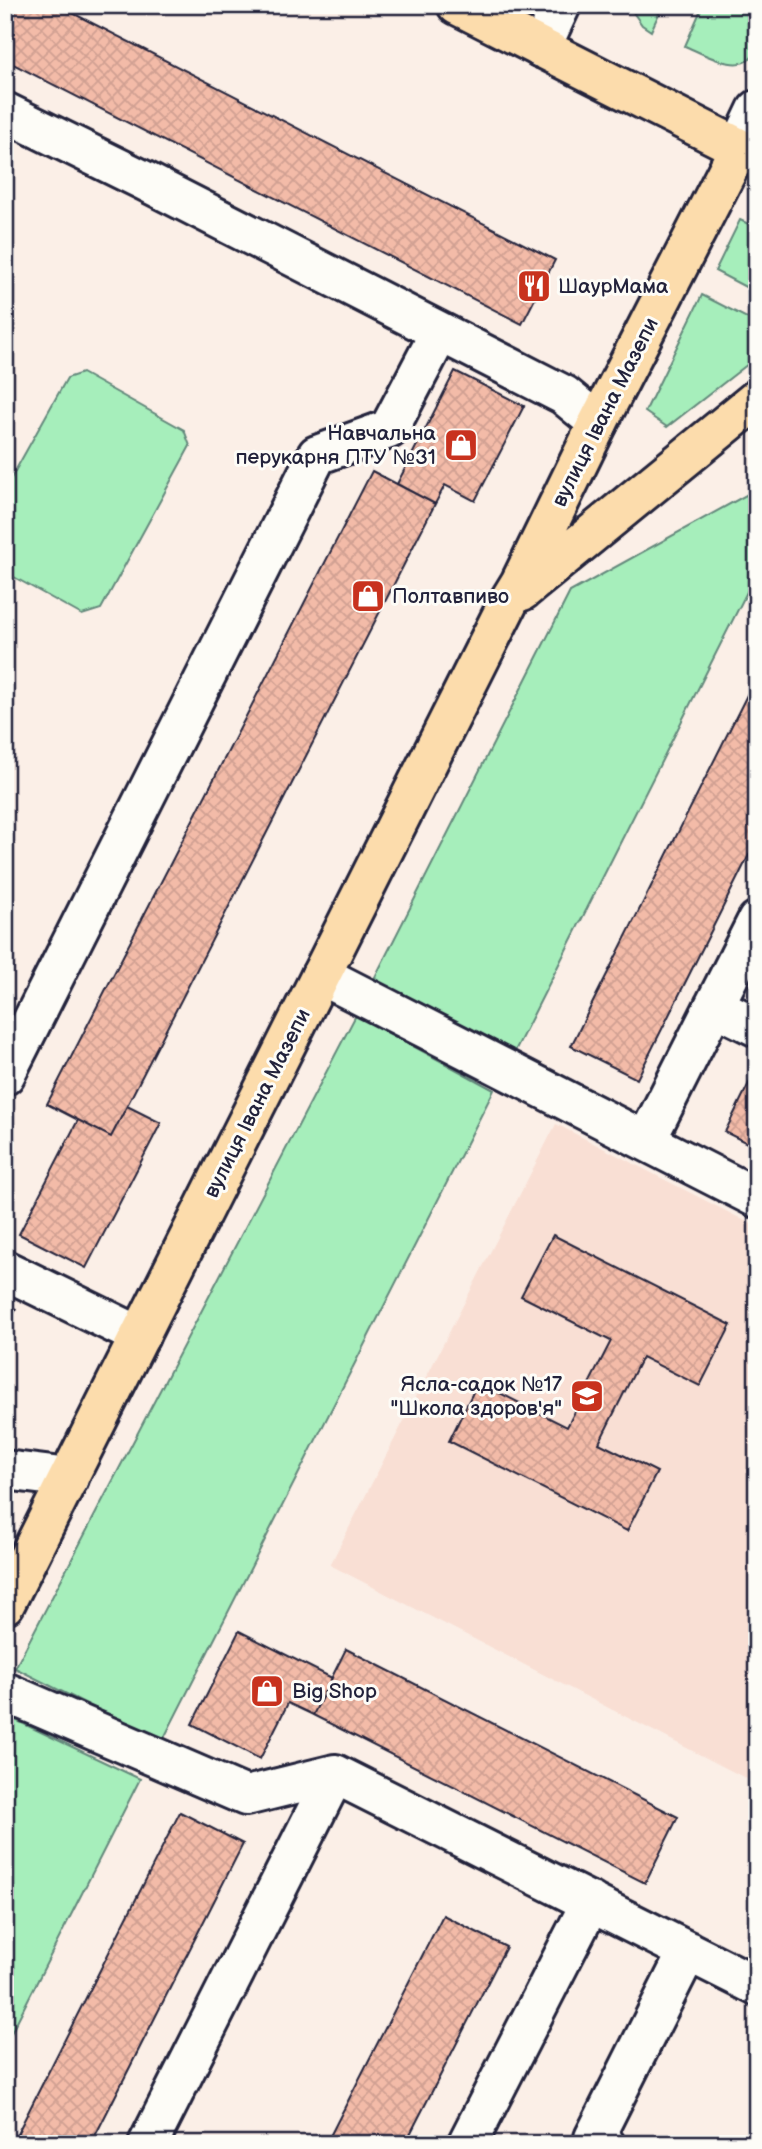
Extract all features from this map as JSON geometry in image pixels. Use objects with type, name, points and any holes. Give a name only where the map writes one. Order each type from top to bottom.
[{"type":"main road","points":[[457,5],[748,152]]},
{"type":"main road","name":"вулиця Івана Мазепи","points":[[5,1604],[598,423],[748,152]]},
{"type":"main road","name":"вулиця Івана Мазепи","points":[[509,601],[757,399]]},
{"type":"lane","points":[[541,48],[561,5]]},
{"type":"lane","points":[[748,152],[757,110]]},
{"type":"lane","points":[[5,112],[564,395],[598,423]]},
{"type":"lane","points":[[5,1074],[317,455],[389,429],[440,332]]},
{"type":"lane","points":[[646,1141],[757,921]]},
{"type":"lane","points":[[321,975],[757,1198]]},
{"type":"lane","points":[[714,1006],[757,1027]]},
{"type":"lane","points":[[5,1270],[140,1336]]},
{"type":"lane","points":[[5,1470],[69,1478]]},
{"type":"lane","points":[[5,1692],[246,1796],[335,1774],[757,1986]]},
{"type":"lane","points":[[148,2144],[335,1774]]},
{"type":"lane","points":[[467,2144],[591,1902]]},
{"type":"lane","points":[[605,2144],[594,2138],[688,1951]]},
{"type":"shaded area","name":"Ясла-садок №17 \"Школа здоров'я\"","points":[[556,1124],[757,1227],[757,1784],[330,1565]]},
{"type":"green space","points":[[628,5],[663,5],[651,31],[642,25]]},
{"type":"green space","points":[[703,5],[757,5],[758,40],[756,50],[750,58],[743,63],[723,62],[685,46]]},
{"type":"green space","points":[[740,220],[757,228],[757,293],[715,271]]},
{"type":"green space","points":[[702,295],[757,323],[757,357],[667,427],[645,412]]},
{"type":"green space","points":[[82,373],[184,430],[190,446],[101,609],[82,615],[5,572],[5,489],[67,378]]},
{"type":"green space","points":[[757,489],[757,572],[513,1055],[373,981],[570,592]]},
{"type":"green space","points":[[356,1015],[494,1090],[162,1742],[15,1668]]},
{"type":"green space","points":[[5,1715],[140,1779],[5,2045]]},
{"type":"building","points":[[5,5],[57,5],[555,260],[522,324],[5,60]]},
{"type":"building","name":"Навчальна перукарня ПТУ №31","points":[[455,371],[524,406],[475,501],[445,485],[435,504],[397,484]]},
{"type":"building","points":[[372,471],[435,504],[111,1137],[47,1104]]},
{"type":"building","points":[[757,675],[757,839],[637,1079],[571,1046]]},
{"type":"building","points":[[757,1070],[757,1148],[725,1132]]},
{"type":"building","points":[[127,1106],[161,1123],[86,1268],[19,1234],[78,1120],[111,1137]]},
{"type":"building","points":[[553,1235],[731,1325],[700,1386],[642,1357],[599,1443],[657,1472],[627,1531],[449,1441],[478,1382],[567,1427],[611,1341],[521,1296]]},
{"type":"building","points":[[5,1304],[16,1309],[5,1332]]},
{"type":"building","name":"Big Shop","points":[[239,1631],[332,1678],[313,1715],[288,1703],[260,1759],[192,1724]]},
{"type":"building","points":[[346,1649],[678,1817],[645,1883],[313,1715]]},
{"type":"building","points":[[180,1812],[243,1844],[91,2144],[12,2144]]},
{"type":"building","points":[[443,1915],[506,1947],[405,2144],[326,2144]]},
{"type":"place","name":"ШаурМама","points":[[534,286]]},
{"type":"place","name":"Навчальна перукарня ПТУ №31","points":[[461,445]]},
{"type":"place","name":"Полтавпиво","points":[[368,596]]},
{"type":"place","name":"Ясла-садок №17 \"Школа здоров'я\"","points":[[587,1396]]},
{"type":"place","name":"Big Shop","points":[[267,1691]]}]
